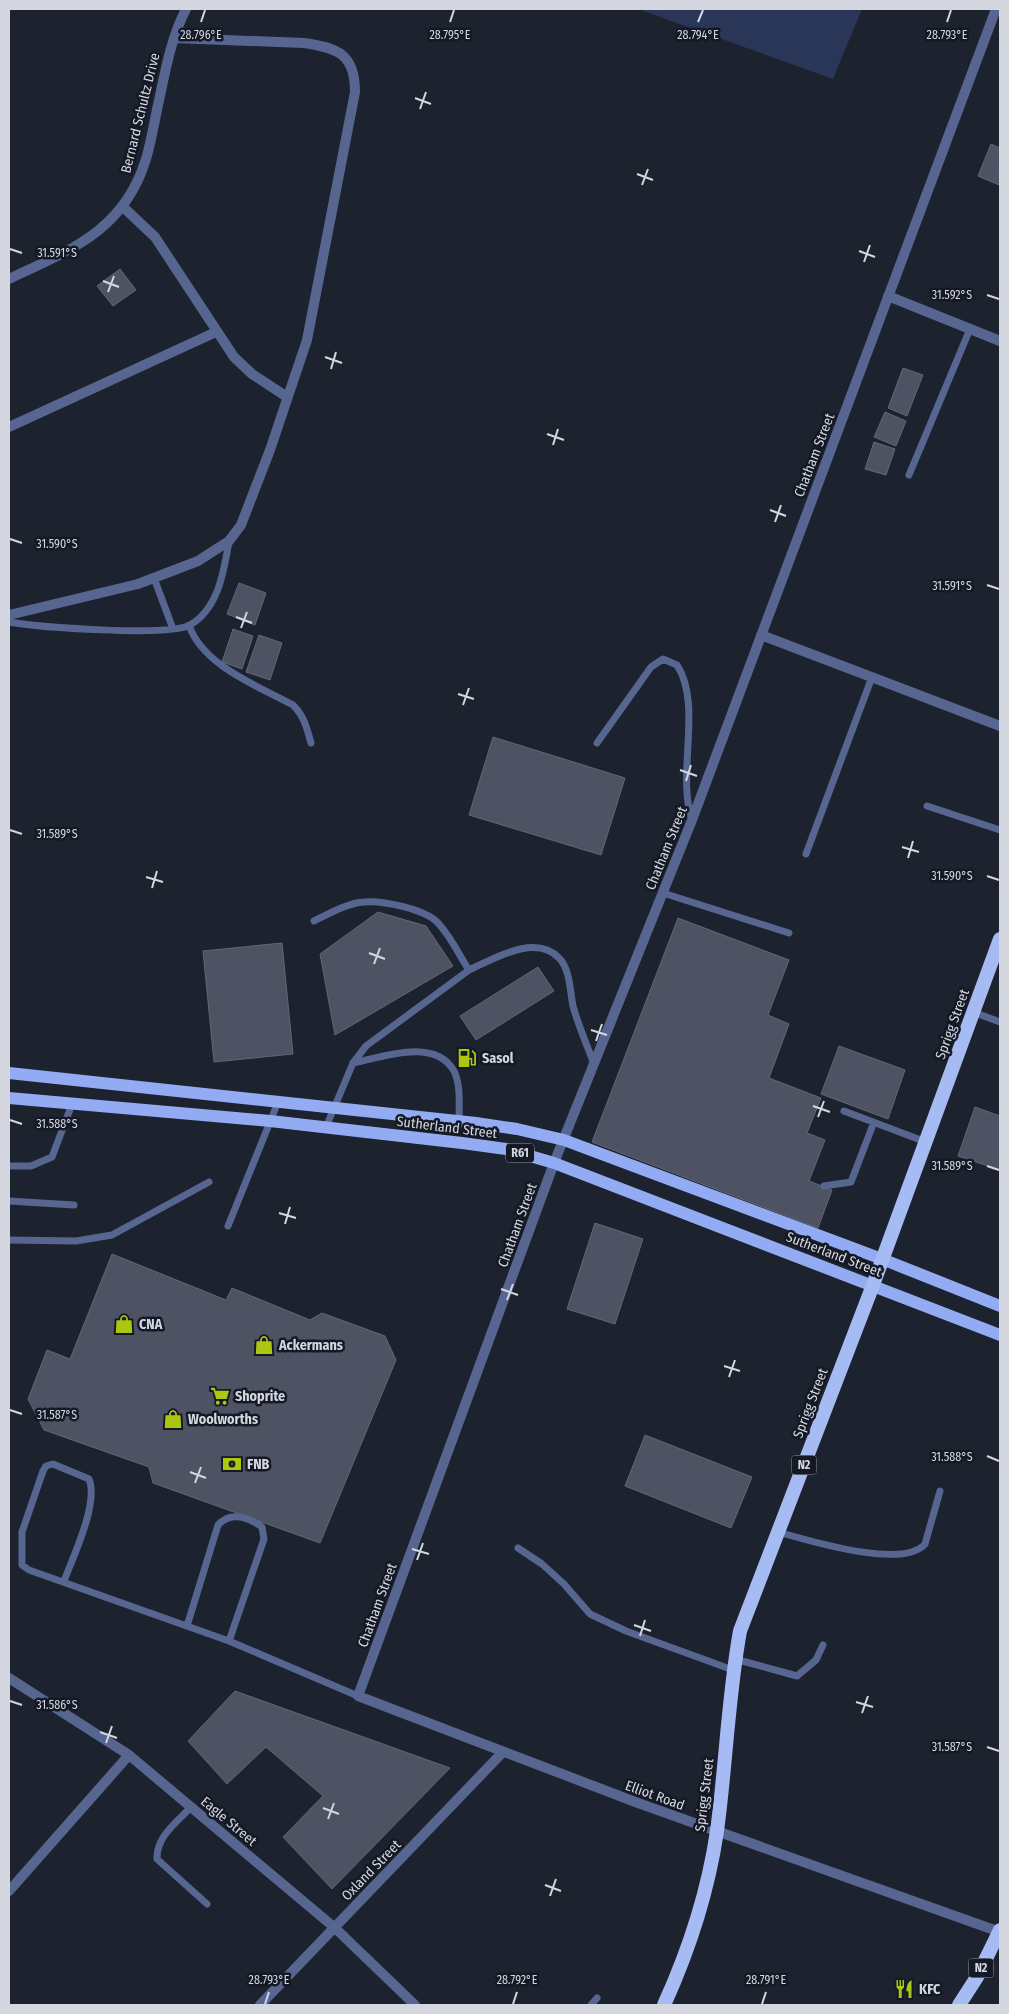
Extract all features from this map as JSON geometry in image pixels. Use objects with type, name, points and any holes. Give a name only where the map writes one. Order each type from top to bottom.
[{"type":"highway","name":"Sprigg Street","points":[[664,2005],[680,1970],[696,1925],[709,1874],[716,1832],[734,1664],[740,1631],[873,1285],[1000,939]]},
{"type":"highway","name":"N2","points":[[959,2005],[977,1977],[1000,1931]]},
{"type":"main road","name":"Sutherland Street","points":[[9,1073],[459,1121],[517,1129],[564,1140],[882,1259],[1000,1306]]},
{"type":"main road","name":"Sutherland Street","points":[[9,1098],[270,1121],[506,1149],[554,1163],[1000,1335]]},
{"type":"street","name":"Bernard Schultz Drive","points":[[9,280],[77,247],[103,229],[137,184],[146,159],[174,38],[186,9]]},
{"type":"street","points":[[995,9],[1000,11]]},
{"type":"street","name":"Chatham Street","points":[[358,1696],[554,1163],[692,820],[995,9]]},
{"type":"street","points":[[9,615],[138,584],[198,561],[229,541],[241,525],[270,450],[307,340],[355,92],[355,73],[349,61],[341,53],[326,46],[304,43],[174,38]]},
{"type":"street","points":[[122,206],[155,237],[234,357],[252,374],[287,397]]},
{"type":"street","points":[[888,296],[1000,340]]},
{"type":"street","points":[[9,428],[216,332]]},
{"type":"street","points":[[761,635],[1000,726]]},
{"type":"street","name":"Eagle Street","points":[[9,1678],[130,1755],[335,1928],[415,2005]]},
{"type":"street","name":"Elliot Road","points":[[358,1696],[502,1753],[716,1832],[1000,1931]]},
{"type":"street","name":"Oxland Street","points":[[260,2005],[502,1753]]},
{"type":"street","points":[[9,1891],[130,1755]]},
{"type":"lane","points":[[910,475],[970,329]]},
{"type":"lane","points":[[9,622],[80,628],[173,629],[189,625],[200,617],[217,593],[223,574],[229,541]]},
{"type":"lane","points":[[154,578],[173,629]]},
{"type":"lane","points":[[189,625],[194,639],[213,659],[293,705],[302,713],[311,743]]},
{"type":"lane","points":[[597,743],[650,667],[663,659],[670,660],[676,664],[688,690],[687,796],[692,820]]},
{"type":"lane","points":[[806,854],[872,677]]},
{"type":"lane","points":[[927,806],[1000,830]]},
{"type":"lane","points":[[663,892],[789,933]]},
{"type":"lane","points":[[314,921],[364,902],[403,907],[425,914],[437,922],[470,970]]},
{"type":"lane","points":[[326,1127],[353,1063],[366,1046],[470,970],[513,952],[528,948],[545,949],[559,958],[566,970],[574,1008],[594,1064]]},
{"type":"lane","points":[[973,1012],[1000,1022]]},
{"type":"lane","points":[[353,1063],[397,1054],[420,1052],[440,1058],[454,1072],[459,1098],[459,1121]]},
{"type":"lane","points":[[228,1226],[278,1102]]},
{"type":"lane","points":[[9,1166],[31,1166],[52,1157],[72,1104]]},
{"type":"lane","points":[[844,1111],[926,1142]]},
{"type":"lane","points":[[824,1186],[851,1182],[874,1122]]},
{"type":"lane","points":[[9,1240],[76,1240],[112,1235],[209,1182]]},
{"type":"lane","points":[[9,1201],[74,1206]]},
{"type":"lane","points":[[64,1581],[87,1512],[92,1490],[88,1479],[53,1464],[46,1466],[22,1532],[22,1565],[29,1570],[229,1641],[358,1696]]},
{"type":"lane","points":[[778,1532],[828,1546],[860,1552],[892,1554],[912,1552],[925,1544],[940,1492]]},
{"type":"lane","points":[[186,1626],[218,1525],[224,1519],[234,1515],[252,1521],[262,1527],[264,1539],[229,1641]]},
{"type":"lane","points":[[518,1548],[548,1569],[590,1614],[626,1631],[734,1664],[797,1676],[816,1660],[823,1645]]},
{"type":"lane","points":[[191,1807],[161,1839],[156,1850],[157,1859],[207,1904]]},
{"type":"lane","points":[[590,2005],[597,1998]]},
{"type":"shaded area","points":[[638,9],[862,9],[833,79]]},
{"type":"building","points":[[991,144],[1000,148],[999,185],[978,176]]},
{"type":"building","points":[[120,269],[136,290],[113,306],[97,286]]},
{"type":"building","points":[[903,368],[923,375],[907,416],[888,408]]},
{"type":"building","points":[[885,412],[906,421],[896,446],[874,437]]},
{"type":"building","points":[[874,442],[895,449],[886,475],[865,469]]},
{"type":"building","points":[[239,583],[266,593],[255,625],[227,614]]},
{"type":"building","points":[[233,629],[253,636],[242,669],[222,662]]},
{"type":"building","points":[[259,635],[282,643],[270,680],[246,672]]},
{"type":"building","points":[[493,737],[625,778],[601,855],[469,815]]},
{"type":"building","points":[[378,912],[426,926],[453,966],[335,1035],[320,954]]},
{"type":"building","points":[[678,918],[789,960],[768,1015],[789,1024],[769,1078],[821,1098],[807,1133],[825,1140],[809,1181],[832,1190],[818,1228],[592,1142]]},
{"type":"building","points":[[282,943],[293,1054],[214,1062],[203,951]]},
{"type":"building","points":[[538,967],[554,991],[476,1040],[460,1016]]},
{"type":"building","points":[[839,1046],[905,1070],[888,1119],[821,1094]]},
{"type":"building","points":[[975,1107],[1000,1116],[1000,1170],[958,1156]]},
{"type":"building","points":[[595,1223],[643,1239],[615,1324],[567,1309]]},
{"type":"building","points":[[112,1254],[226,1300],[232,1288],[310,1320],[322,1313],[385,1336],[396,1360],[320,1543],[153,1483],[149,1467],[44,1430],[28,1399],[47,1350],[70,1359]]},
{"type":"building","points":[[645,1435],[752,1477],[731,1528],[625,1486]]},
{"type":"building","points":[[235,1691],[450,1768],[332,1889],[283,1837],[323,1796],[266,1747],[227,1784],[188,1741]]},
{"type":"place","name":"Sasol","points":[[467,1058]]},
{"type":"place","name":"CNA","points":[[124,1324]]},
{"type":"place","name":"Ackermans","points":[[264,1345]]},
{"type":"place","name":"Shoprite","points":[[220,1396]]},
{"type":"place","name":"Woolworths","points":[[173,1419]]},
{"type":"place","name":"FNB","points":[[232,1464]]},
{"type":"place","name":"KFC","points":[[904,1989]]}]
